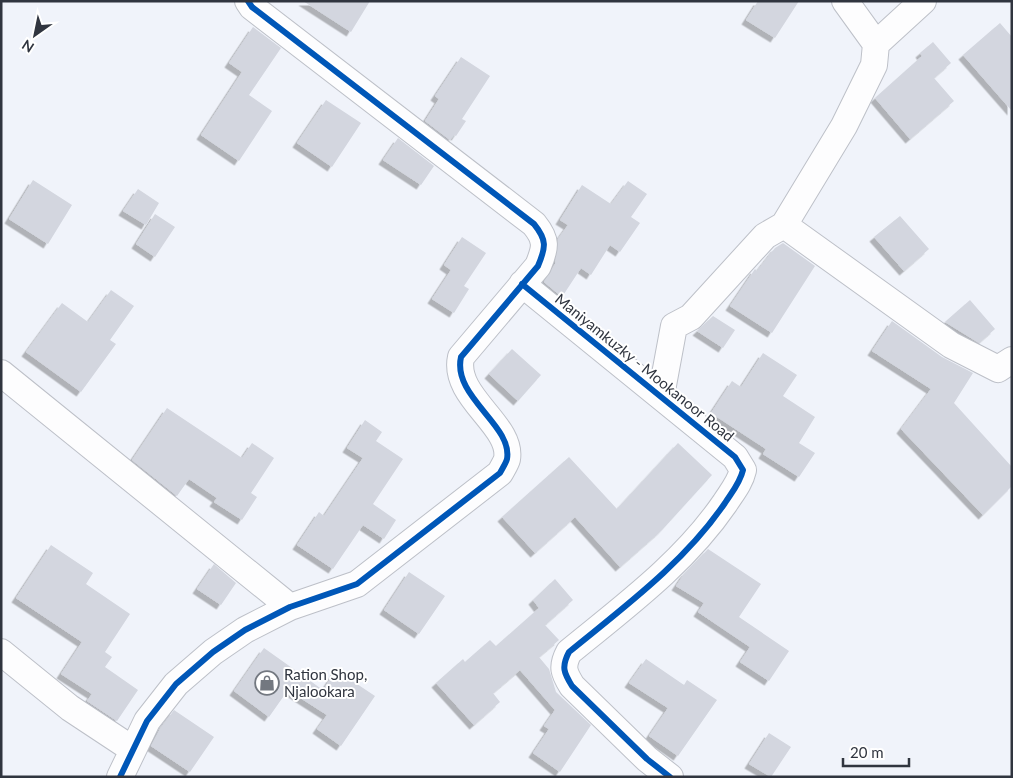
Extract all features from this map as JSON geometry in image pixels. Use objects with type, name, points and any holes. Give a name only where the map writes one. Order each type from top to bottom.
[{"type":"street","points":[[120,777],[147,721],[176,684],[212,652],[245,630],[290,607],[358,584],[500,473],[507,459],[506,443],[463,382],[458,368],[461,356],[538,266],[545,250],[542,234],[534,224],[252,7],[248,1]]},
{"type":"street","points":[[661,396],[674,326],[692,317],[765,236],[784,225],[844,126],[874,65],[876,44],[845,1]]},
{"type":"street","points":[[876,44],[923,1]]},
{"type":"street","points":[[784,225],[951,346],[998,369],[1012,360]]},
{"type":"street","name":"Maniyamkuzky - Mookanoor Road","points":[[522,284],[735,457],[743,470],[740,481],[713,521],[666,572],[569,652],[563,663],[564,673],[572,686],[648,759],[670,777]]},
{"type":"street","points":[[1,373],[290,607]]},
{"type":"street","points":[[1,652],[70,708],[132,750]]},
{"type":"building","points":[[303,1],[370,1],[351,32]]},
{"type":"building","points":[[758,1],[799,1],[775,38],[746,20]]},
{"type":"building","points":[[1000,23],[1012,37],[1012,111],[963,55]]},
{"type":"building","points":[[253,27],[281,48],[249,95],[272,111],[239,161],[201,135],[242,72],[229,63]]},
{"type":"building","points":[[933,42],[951,63],[934,78],[954,101],[910,139],[875,98],[922,56],[920,53]]},
{"type":"building","points":[[461,57],[490,76],[462,119],[466,121],[456,136],[454,135],[450,140],[425,121],[439,99],[435,96]]},
{"type":"building","points":[[326,100],[361,123],[332,167],[297,143]]},
{"type":"building","points":[[398,138],[434,166],[421,185],[383,160]]},
{"type":"building","points":[[33,180],[72,205],[48,244],[9,219]]},
{"type":"building","points":[[628,181],[647,194],[631,217],[640,223],[620,252],[610,245],[591,275],[581,268],[562,297],[544,282],[555,264],[558,239],[568,225],[560,220],[582,185],[611,204]]},
{"type":"building","points":[[138,189],[159,203],[146,225],[123,211]]},
{"type":"building","points":[[155,214],[175,227],[155,257],[136,244]]},
{"type":"building","points":[[900,216],[929,249],[904,271],[874,237]]},
{"type":"building","points":[[462,237],[486,253],[464,286],[469,289],[454,313],[432,299],[451,270],[444,265]]},
{"type":"building","points":[[783,243],[815,266],[772,333],[730,306],[755,269],[757,271],[775,248]]},
{"type":"building","points":[[111,290],[134,306],[110,340],[116,344],[81,392],[26,352],[62,303],[88,322]]},
{"type":"building","points":[[970,300],[995,329],[979,343],[945,322]]},
{"type":"building","points":[[713,316],[735,330],[723,348],[697,331]]},
{"type":"building","points":[[892,321],[942,357],[973,373],[954,403],[1012,467],[1012,486],[983,515],[901,429],[931,389],[872,351]]},
{"type":"building","points":[[512,349],[541,375],[518,401],[489,374]]},
{"type":"building","points":[[763,353],[797,375],[783,396],[815,417],[799,443],[815,453],[799,477],[763,454],[766,449],[711,413],[732,381],[741,387]]},
{"type":"building","points":[[167,408],[242,458],[252,443],[274,458],[251,493],[257,497],[242,520],[214,502],[217,498],[189,479],[177,496],[132,460]]},
{"type":"building","points":[[365,420],[382,432],[376,441],[403,459],[373,504],[396,520],[384,539],[363,525],[333,569],[297,545],[319,512],[324,516],[363,458],[347,448]]},
{"type":"building","points":[[678,443],[712,475],[662,530],[620,567],[575,517],[535,553],[502,517],[569,457],[617,509]]},
{"type":"building","points":[[51,545],[93,573],[86,584],[130,614],[105,652],[112,657],[105,667],[138,690],[117,721],[87,701],[92,694],[61,674],[82,642],[16,598]]},
{"type":"building","points":[[708,549],[761,584],[739,617],[789,651],[769,681],[740,662],[750,647],[698,612],[704,603],[676,586],[684,574]]},
{"type":"building","points":[[214,564],[236,583],[221,605],[197,589]]},
{"type":"building","points":[[409,572],[445,596],[419,634],[384,610]]},
{"type":"building","points":[[555,579],[573,600],[545,625],[559,640],[539,657],[549,669],[556,692],[591,725],[560,772],[533,753],[549,729],[544,726],[555,710],[520,670],[493,693],[500,702],[474,725],[436,683],[463,659],[465,662],[490,640],[496,646],[539,608],[533,600]]},
{"type":"building","points":[[264,648],[323,690],[336,670],[375,696],[341,746],[317,729],[327,715],[288,690],[269,717],[234,691]]},
{"type":"building","points":[[646,659],[684,685],[687,680],[717,700],[678,756],[649,736],[668,708],[629,683]]},
{"type":"building","points":[[174,710],[214,737],[190,772],[151,746],[160,729]]},
{"type":"building","points":[[769,733],[791,747],[771,777],[749,764]]},
{"type":"cycle path","points":[[120,777],[147,721],[176,684],[213,652],[245,630],[290,607],[357,584],[500,473],[507,459],[506,446],[493,422],[465,385],[461,371],[461,357],[538,266],[544,249],[543,239],[534,224],[252,7],[248,1]]},
{"type":"cycle path","points":[[522,284],[735,457],[743,470],[738,483],[725,503],[691,545],[632,601],[569,652],[564,666],[565,673],[572,686],[647,759],[670,777]]},
{"type":"place","name":"Ration Shop, Njalookara","points":[[267,683]]}]
